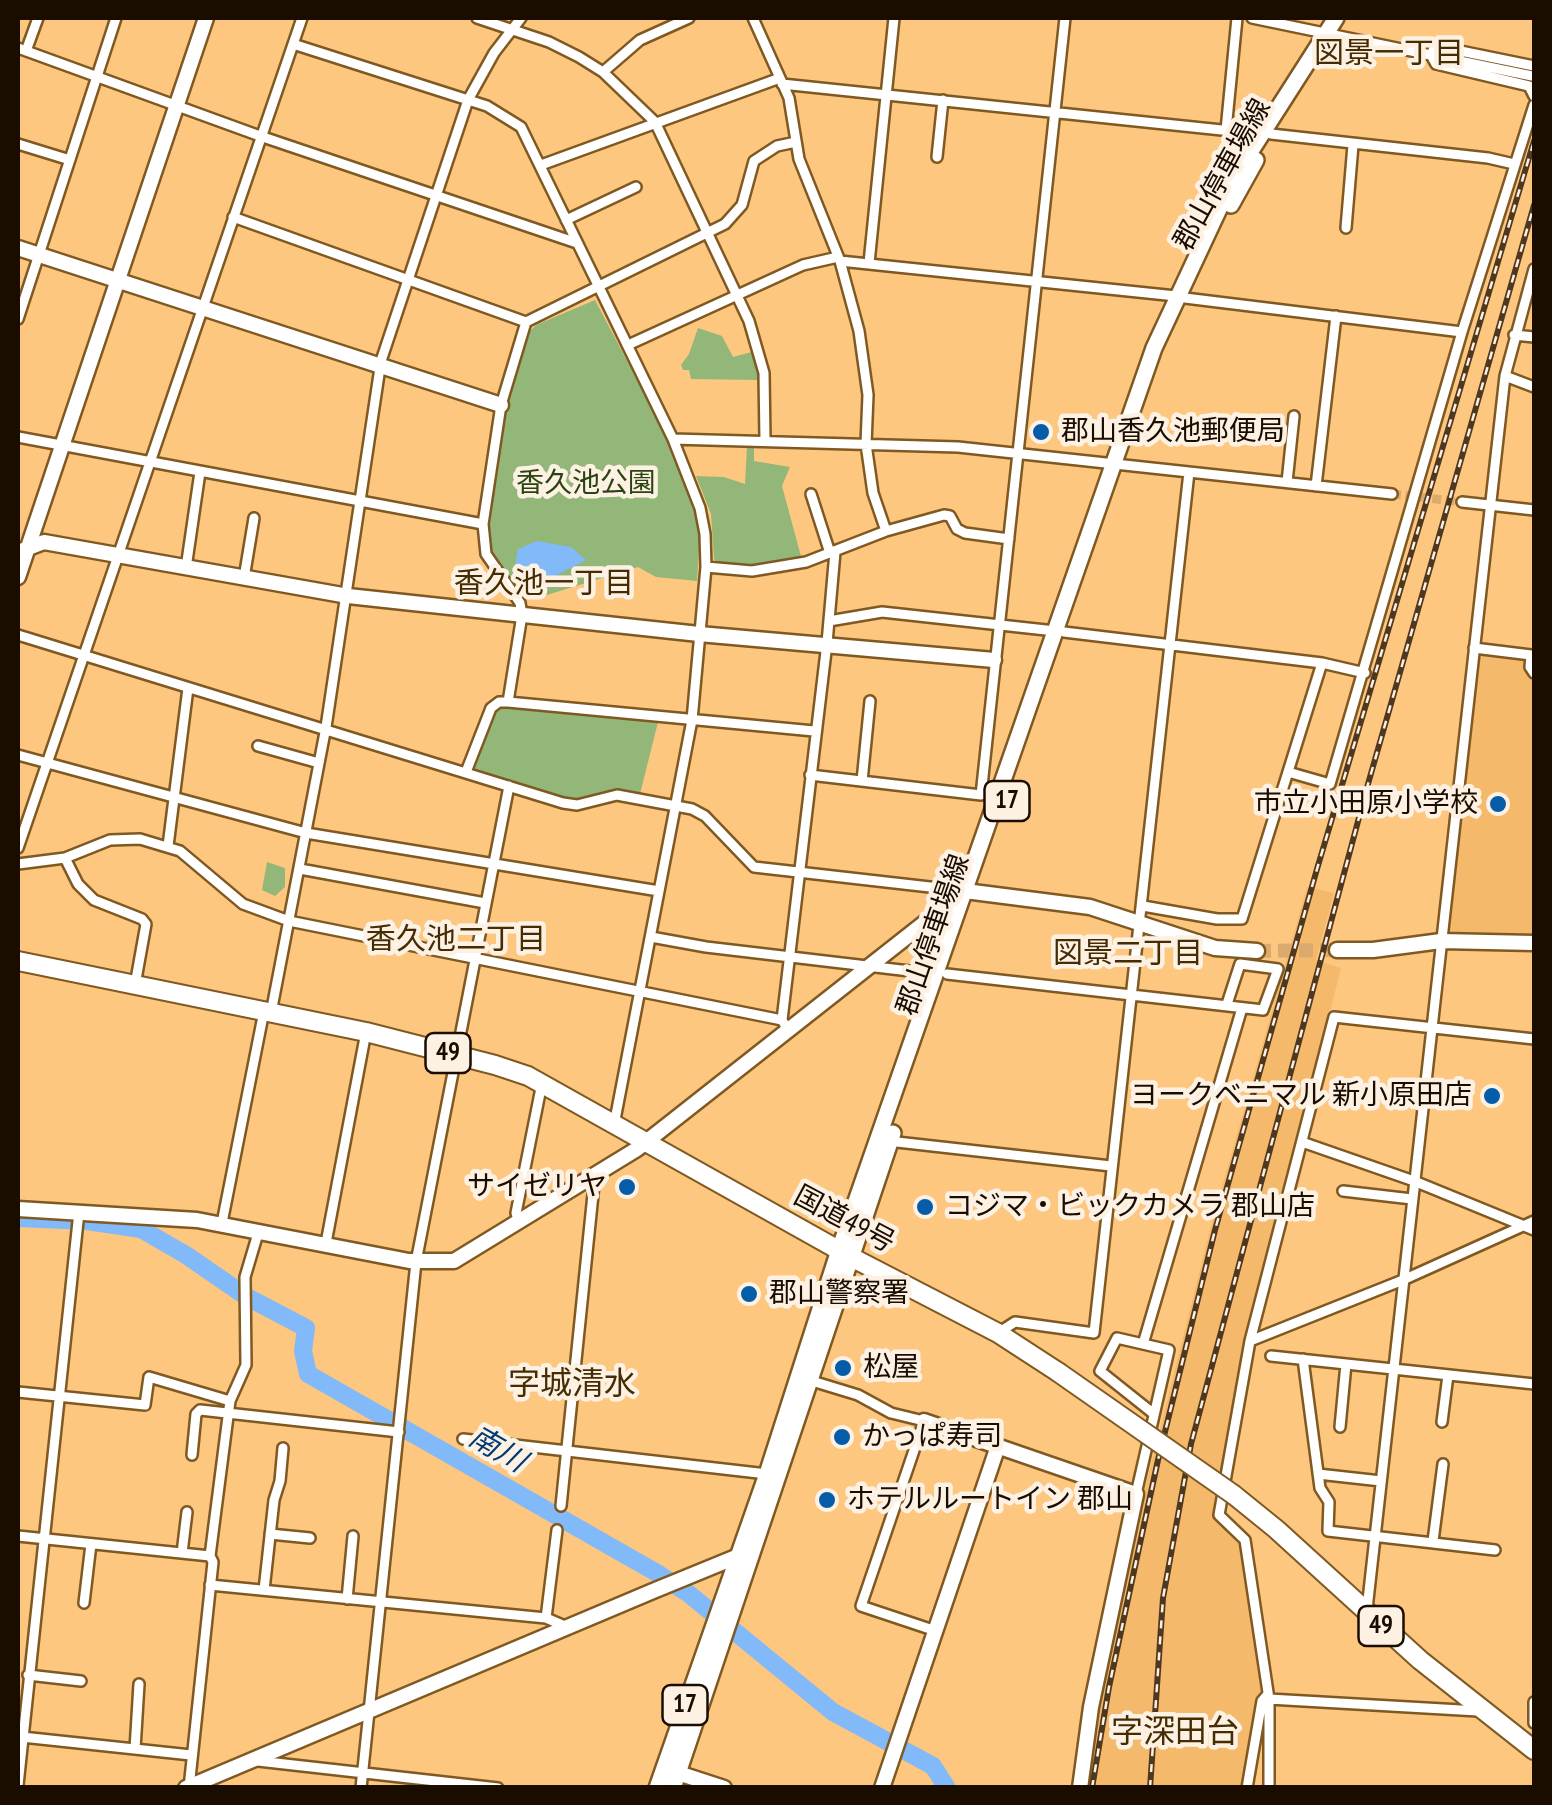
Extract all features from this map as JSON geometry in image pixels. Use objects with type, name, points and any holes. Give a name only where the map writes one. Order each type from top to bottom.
[{"type":"highway","name":"国道49号","points":[[18,962],[366,1032],[507,1068],[542,1083],[845,1254],[998,1332],[1058,1372],[1234,1494],[1481,1711],[1534,1750]]},
{"type":"main road","name":"郡山停車場線","points":[[675,1780],[767,1474],[886,1140],[1116,465],[1181,297],[1233,179],[1333,28],[1349,18]]},
{"type":"main road","name":"郡山停車場線","points":[[743,1559],[812,1381],[845,1254]]},
{"type":"main road","name":"郡山停車場線","points":[[657,1788],[723,1620]]},
{"type":"street","points":[[38,18],[22,50],[260,136],[577,243]]},
{"type":"street","points":[[18,320],[116,18]]},
{"type":"street","points":[[18,577],[22,549],[61,447],[206,18]]},
{"type":"street","points":[[18,848],[302,18]]},
{"type":"street","points":[[477,18],[564,49],[603,72],[656,122],[749,321],[764,374],[765,440]]},
{"type":"street","points":[[222,1223],[300,869],[348,596],[380,367],[468,100],[480,75],[521,18]]},
{"type":"street","points":[[603,72],[640,40],[689,18]]},
{"type":"street","points":[[753,18],[789,98],[798,160],[839,259],[865,364],[866,444],[873,492],[886,532]]},
{"type":"street","points":[[869,262],[894,18]]},
{"type":"street","points":[[810,775],[981,795],[1065,18]]},
{"type":"street","points":[[1226,130],[1237,18]]},
{"type":"street","points":[[1252,18],[1333,28],[1533,79]]},
{"type":"street","points":[[293,44],[503,112],[514,120],[527,135],[628,345],[673,439],[700,508],[706,534],[706,567],[692,720],[614,1125]]},
{"type":"street","points":[[541,166],[656,122],[781,81],[1488,158],[1514,164]]},
{"type":"street","points":[[937,157],[943,100]]},
{"type":"street","points":[[1288,772],[1330,784],[1462,332],[1534,104]]},
{"type":"street","points":[[233,217],[526,322],[708,234],[738,213],[754,161],[777,146],[796,142]]},
{"type":"street","points":[[18,144],[70,160]]},
{"type":"street","points":[[1346,228],[1353,145]]},
{"type":"street","points":[[566,220],[636,187]]},
{"type":"street","points":[[18,248],[501,406]]},
{"type":"street","points":[[628,345],[803,265],[839,259],[1462,332]]},
{"type":"street","points":[[1366,1612],[1505,376],[1534,269]]},
{"type":"street","points":[[1316,486],[1336,316]]},
{"type":"street","points":[[508,702],[522,615],[520,604],[486,554],[483,524],[501,406],[526,322]]},
{"type":"street","points":[[1514,335],[1534,337]]},
{"type":"street","points":[[1505,376],[1534,387]]},
{"type":"street","points":[[1287,482],[1294,416]]},
{"type":"street","points":[[18,437],[483,524]]},
{"type":"street","points":[[673,439],[958,447],[1392,494]]},
{"type":"street","points":[[186,568],[200,472]]},
{"type":"street","points":[[998,1332],[1016,1322],[1094,1333],[1190,472]]},
{"type":"street","points":[[785,1026],[814,732],[827,643],[833,553],[810,494]]},
{"type":"street","points":[[1462,502],[1534,510]]},
{"type":"street","points":[[706,567],[765,570],[806,562],[944,515],[950,516],[965,533],[1009,538]]},
{"type":"street","points":[[244,578],[254,518]]},
{"type":"street","points":[[22,549],[44,542],[348,596],[699,634],[994,660]]},
{"type":"street","points":[[829,620],[882,612],[1322,663],[1365,673]]},
{"type":"street","points":[[18,635],[577,805],[617,795],[677,805],[705,816],[754,868],[1141,913],[1242,920],[1322,663]]},
{"type":"street","points":[[1474,648],[1532,655],[1530,667],[1534,673]]},
{"type":"street","points":[[168,846],[188,688]]},
{"type":"street","points":[[862,781],[870,701]]},
{"type":"street","points":[[466,772],[491,708],[499,702],[814,732]]},
{"type":"street","points":[[258,746],[318,763]]},
{"type":"street","points":[[18,755],[306,832],[659,890]]},
{"type":"street","points":[[361,1788],[416,1262],[509,786]]},
{"type":"street","points":[[18,864],[65,858],[96,844],[133,838],[168,846],[192,859],[243,904],[289,922],[640,992],[785,1026]]},
{"type":"street","points":[[65,858],[78,884],[94,900],[146,924],[135,985]]},
{"type":"street","points":[[300,869],[485,903]]},
{"type":"street","points":[[18,1208],[222,1223],[416,1262],[454,1260],[647,1141],[785,1026],[970,892]]},
{"type":"street","points":[[1141,913],[1216,948],[1257,951]]},
{"type":"street","points":[[651,937],[790,957],[1262,1010],[1278,968],[1240,964],[1227,1004]]},
{"type":"street","points":[[1337,950],[1373,950],[1442,941],[1534,943]]},
{"type":"street","points":[[1144,1344],[1242,1008]]},
{"type":"street","points":[[1270,1788],[1268,1696],[1246,1540],[1219,1515],[1250,1341],[1334,1017],[1534,1039]]},
{"type":"street","points":[[326,1243],[366,1032]]},
{"type":"street","points":[[519,1223],[516,1213],[542,1083]]},
{"type":"street","points":[[886,1140],[1111,1166]]},
{"type":"street","points":[[1302,1142],[1531,1225]]},
{"type":"street","points":[[561,1506],[595,1175]]},
{"type":"street","points":[[1342,1191],[1412,1199]]},
{"type":"street","points":[[18,1785],[21,1716],[79,1212]]},
{"type":"street","points":[[1250,1341],[1531,1225]]},
{"type":"street","points":[[258,1230],[245,1277],[246,1365],[228,1413],[188,1787],[567,1627],[743,1559]]},
{"type":"street","points":[[1080,1788],[1091,1707],[1169,1350],[1116,1338],[1100,1371],[1154,1414]]},
{"type":"street","points":[[1271,1356],[1534,1384]]},
{"type":"street","points":[[1303,1359],[1320,1488],[1329,1502],[1328,1531],[1495,1550]]},
{"type":"street","points":[[1340,1427],[1346,1364]]},
{"type":"street","points":[[1442,1422],[1448,1374]]},
{"type":"street","points":[[18,1392],[145,1405],[149,1377],[230,1401]]},
{"type":"street","points":[[812,1381],[858,1395],[891,1412],[1136,1494]]},
{"type":"street","points":[[192,1454],[198,1411],[399,1432]]},
{"type":"street","points":[[924,1421],[861,1606],[936,1631]]},
{"type":"street","points":[[462,1440],[767,1474]]},
{"type":"street","points":[[882,1788],[998,1446]]},
{"type":"street","points":[[264,1590],[283,1448]]},
{"type":"street","points":[[1433,1542],[1443,1464]]},
{"type":"street","points":[[1318,1474],[1381,1481]]},
{"type":"street","points":[[182,1553],[187,1512]]},
{"type":"street","points":[[546,1618],[557,1530]]},
{"type":"street","points":[[270,1534],[310,1538]]},
{"type":"street","points":[[18,1536],[210,1556]]},
{"type":"street","points":[[347,1599],[353,1536]]},
{"type":"street","points":[[84,1603],[91,1544]]},
{"type":"street","points":[[210,1585],[546,1618],[567,1627]]},
{"type":"street","points":[[28,1675],[82,1681]]},
{"type":"street","points":[[135,1749],[140,1684]]},
{"type":"street","points":[[1247,1788],[1262,1701],[1268,1696],[1481,1711]]},
{"type":"street","points":[[1534,1702],[1534,1724]]},
{"type":"street","points":[[22,1737],[191,1755]]},
{"type":"street","points":[[250,1760],[498,1788]]},
{"type":"street","points":[[675,1780],[724,1788]]},
{"type":"shaded area","name":"市立小田原小学校","points":[[1481,650],[1527,657],[1527,674],[1534,676],[1534,937],[1448,933],[1476,654]]},
{"type":"shaded area","points":[[1307,887],[1334,893],[1316,960],[1341,968],[1244,1354],[1214,1503],[1215,1520],[1243,1541],[1263,1688],[1243,1787],[1088,1788],[1099,1700],[1143,1497],[1210,1230]]},
{"type":"green space","name":"香久池公園","points":[[595,300],[665,433],[693,501],[700,531],[697,581],[656,577],[638,567],[537,598],[521,597],[493,561],[486,540],[502,415],[525,336],[536,325]]},
{"type":"green space","points":[[698,328],[722,336],[733,357],[755,351],[758,380],[691,379],[689,370],[683,370],[681,365]]},
{"type":"green space","points":[[747,447],[754,447],[754,461],[790,467],[782,486],[802,560],[741,567],[719,565],[714,559],[711,514],[696,476],[724,477],[745,484]]},
{"type":"green space","points":[[501,706],[658,722],[640,794],[619,791],[578,801],[565,800],[472,770],[494,711]]},
{"type":"green space","points":[[267,862],[285,868],[285,887],[275,896],[262,890]]},
{"type":"water","points":[[537,541],[571,547],[586,560],[536,582],[515,566],[518,549]]},
{"type":"waterway","name":"南川","points":[[18,1218],[87,1221],[141,1229],[247,1297],[306,1328],[303,1351],[308,1374],[657,1573],[689,1594],[833,1712],[933,1766],[947,1788]]},
{"type":"tunnel","points":[[1392,494],[1462,502]]},
{"type":"tunnel","points":[[1257,951],[1337,950]]},
{"type":"railway","points":[[1092,1788],[1109,1687],[1158,1460],[1215,1230],[1317,869],[1534,141]]},
{"type":"railway","points":[[1150,1788],[1163,1598],[1191,1444],[1368,784],[1534,205]]},
{"type":"place","name":"郡山香久池郵便局","points":[[1041,432]]},
{"type":"place","name":"市立小田原小学校","points":[[1498,804]]},
{"type":"place","name":"ヨークベニマル 新小原田店","points":[[1492,1096]]},
{"type":"place","name":"サイゼリヤ","points":[[627,1187]]},
{"type":"place","name":"コジマ・ビックカメラ 郡山店","points":[[925,1207]]},
{"type":"place","name":"郡山警察署","points":[[749,1294]]},
{"type":"place","name":"松屋","points":[[843,1368]]},
{"type":"place","name":"かっぱ寿司","points":[[842,1437]]},
{"type":"place","name":"ホテルルートイン 郡山","points":[[827,1500]]},
{"type":"district","name":"図景一丁目","points":[[1389,54]]},
{"type":"district","name":"香久池一丁目","points":[[544,584]]},
{"type":"district","name":"香久池二丁目","points":[[456,940]]},
{"type":"district","name":"図景二丁目","points":[[1128,954]]},
{"type":"district","name":"字城清水","points":[[572,1385]]},
{"type":"district","name":"字深田台","points":[[1175,1733]]}]
